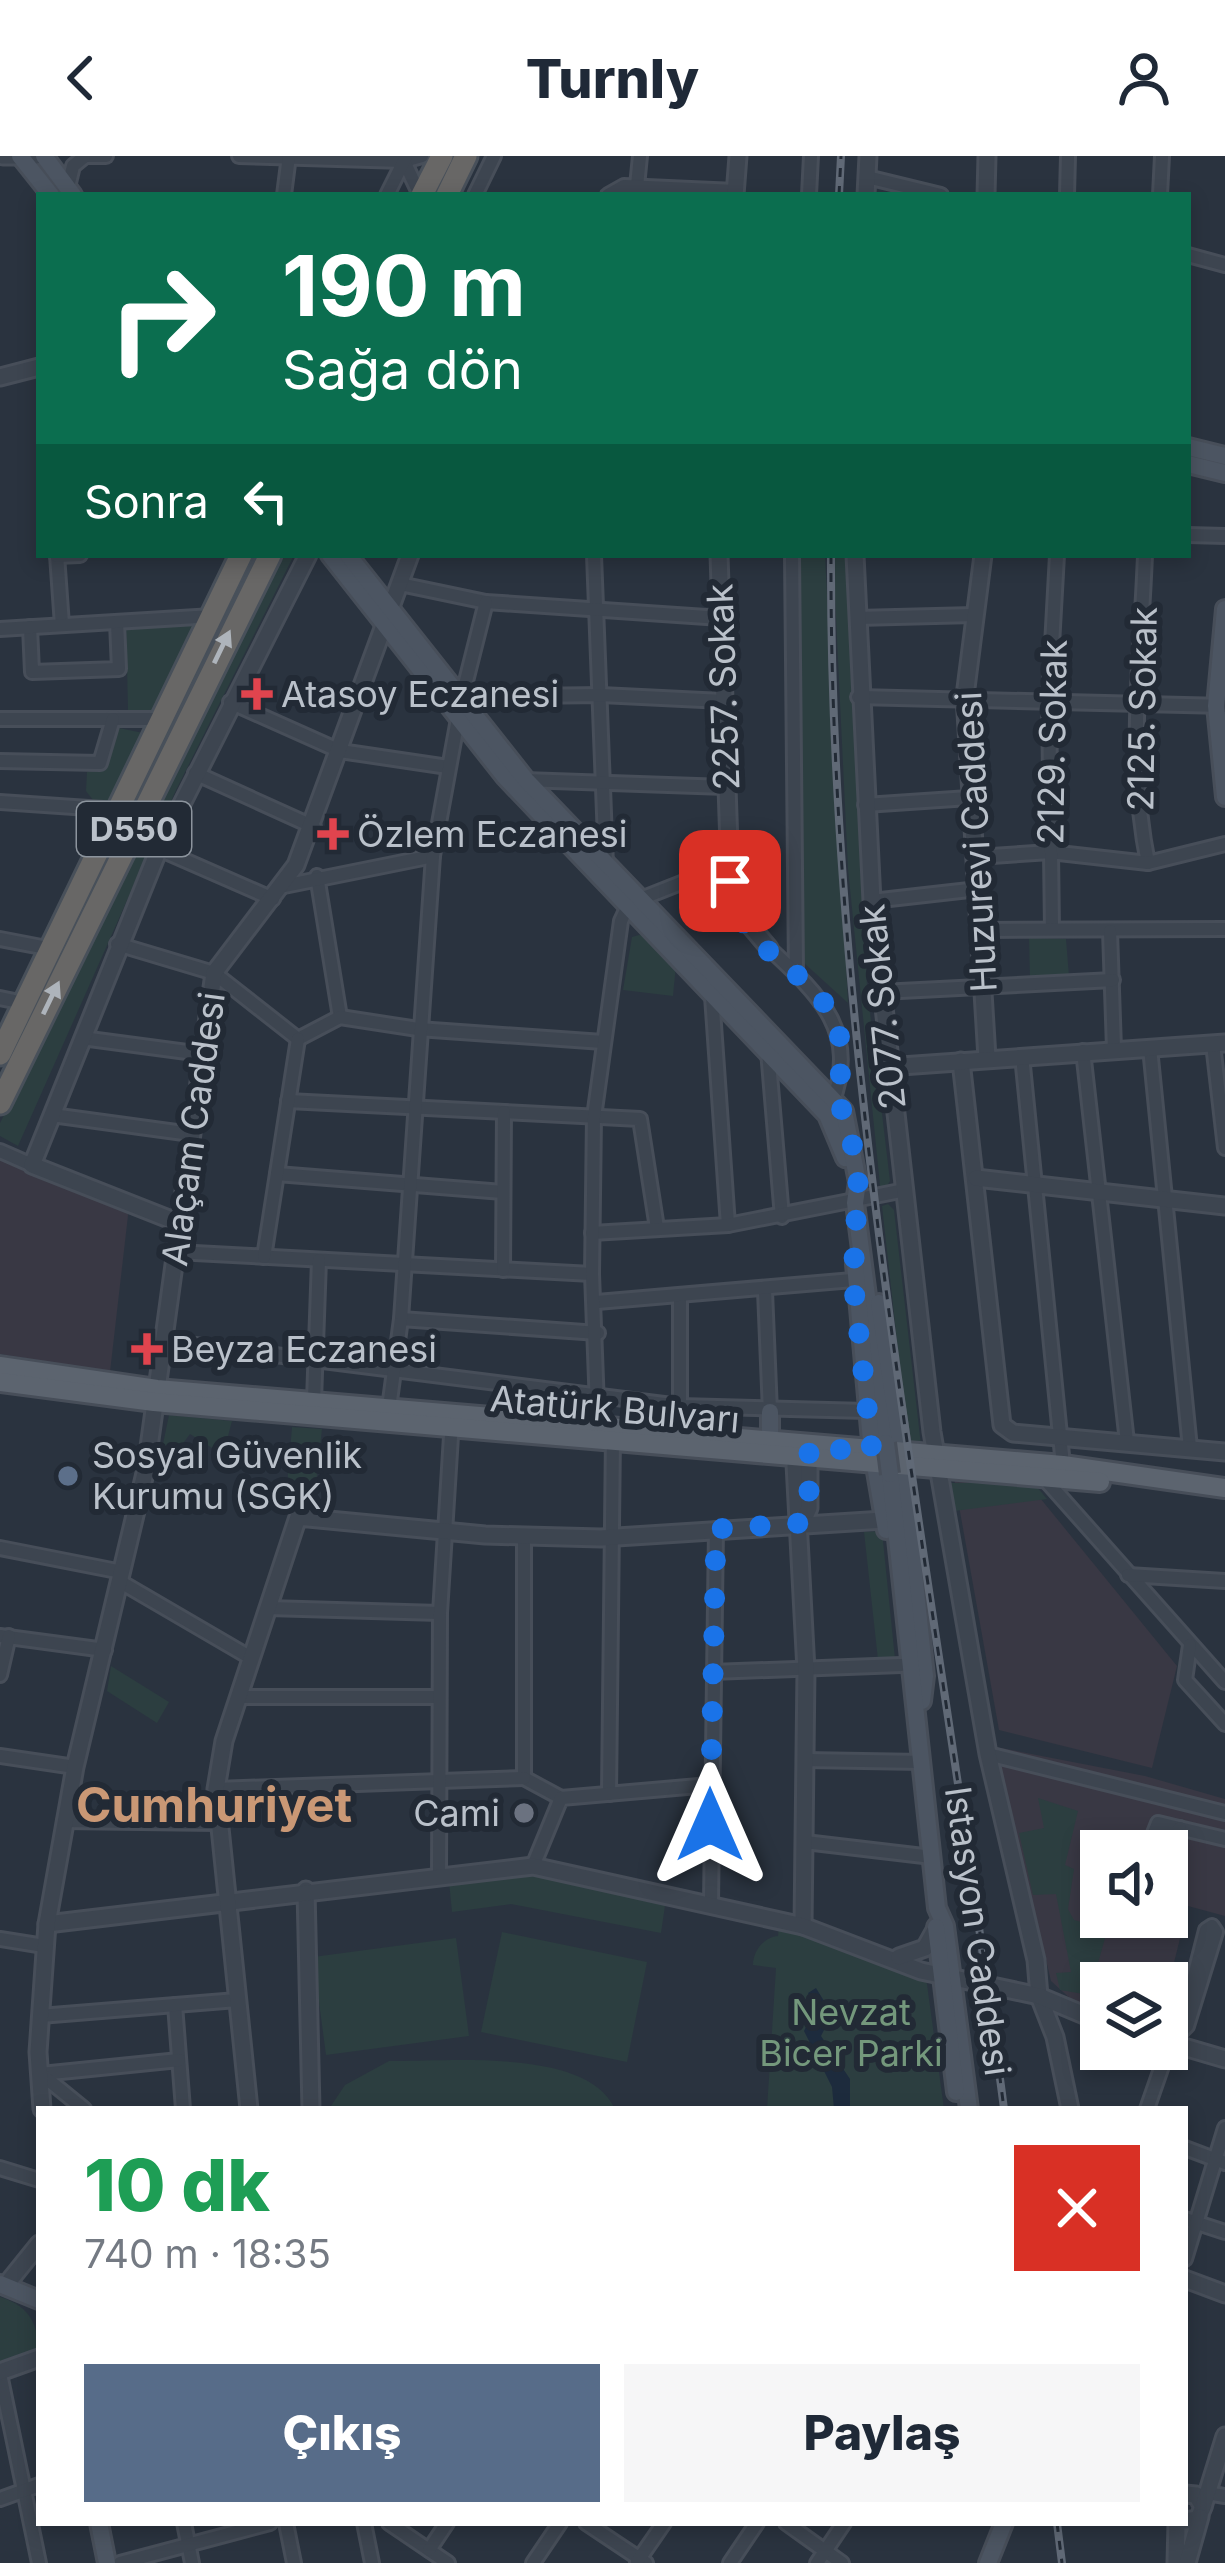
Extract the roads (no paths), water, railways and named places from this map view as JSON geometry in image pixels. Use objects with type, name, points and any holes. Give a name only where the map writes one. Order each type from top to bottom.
[{"type":"highway","points":[[423,192],[442,156]]},
{"type":"highway","points":[[448,192],[466,156]]},
{"type":"highway","name":"D550","points":[[0,1054],[240,558]]},
{"type":"highway","name":"D550","points":[[0,1103],[269,558]]},
{"type":"main road","points":[[31,157],[64,192]]},
{"type":"main road","points":[[1191,448],[1225,456]]},
{"type":"main road","points":[[1191,465],[1225,473]]},
{"type":"main road","points":[[333,558],[712,996],[849,1122],[918,1720]]},
{"type":"main road","points":[[350,558],[388,618]]},
{"type":"main road","points":[[1225,609],[1220,706],[1225,797]]},
{"type":"main road","points":[[460,707],[505,777],[605,872]]},
{"type":"main road","points":[[633,903],[831,1106]]},
{"type":"main road","points":[[859,1240],[853,1280],[867,1411],[888,1460],[884,1520],[905,1695],[918,1720]]},
{"type":"main road","name":"Atatürk Bulvarı","points":[[0,1366],[156,1396],[314,1401],[452,1420]]},
{"type":"main road","name":"Atatürk Bulvarı","points":[[0,1382],[801,1452]]},
{"type":"main road","points":[[770,1412],[770,1443]]},
{"type":"main road","points":[[606,1433],[770,1443],[801,1452],[1050,1469],[1225,1488]]},
{"type":"main road","points":[[1050,1469],[1225,1500]]},
{"type":"main road","name":"Istasyon Caddesi","points":[[918,1720],[937,1908],[969,2106]]},
{"type":"main road","points":[[937,1908],[935,1930],[950,1974],[958,2106]]},
{"type":"main road","points":[[3,2280],[36,2288]]},
{"type":"main road","points":[[3,2280],[36,2298]]},
{"type":"main road","points":[[97,2526],[103,2563]]},
{"type":"main road","points":[[988,2563],[1002,2526]]},
{"type":"street","points":[[3,156],[31,157]]},
{"type":"street","points":[[64,192],[83,156],[106,156]]},
{"type":"street","points":[[239,156],[422,156]]},
{"type":"street","points":[[476,192],[494,156]]},
{"type":"street","points":[[638,186],[640,156]]},
{"type":"street","points":[[736,192],[738,156]]},
{"type":"street","points":[[809,192],[811,156]]},
{"type":"street","points":[[868,156],[867,186],[916,192]]},
{"type":"street","points":[[986,192],[987,156]]},
{"type":"street","points":[[1066,192],[1068,156]]},
{"type":"street","points":[[1160,192],[1162,156]]},
{"type":"street","points":[[284,192],[288,157]]},
{"type":"street","points":[[388,192],[405,159]]},
{"type":"street","points":[[405,159],[420,192]]},
{"type":"street","points":[[611,192],[638,186],[722,192]]},
{"type":"street","points":[[1191,256],[1225,265]]},
{"type":"street","points":[[0,377],[36,368]]},
{"type":"street","points":[[1191,536],[1225,536]]},
{"type":"street","points":[[57,558],[62,625]]},
{"type":"street","points":[[32,1165],[159,849],[306,558]]},
{"type":"street","name":"Alaçam Caddesi","points":[[42,2106],[40,2016],[47,1924],[75,1767],[146,1469],[214,973],[296,865],[409,558]]},
{"type":"street","points":[[594,558],[605,872]]},
{"type":"street","name":"2257. Sokak","points":[[719,558],[729,864],[735,912],[769,948]]},
{"type":"street","points":[[792,558],[796,973]]},
{"type":"street","name":"2077. Sokak","points":[[855,558],[858,697],[887,1067],[938,1463],[988,1754],[1072,2106]]},
{"type":"street","name":"Huzurevi Caddesi","points":[[982,558],[965,696],[987,1058]]},
{"type":"street","name":"2129. Sokak","points":[[1052,929],[1049,699],[1057,558]]},
{"type":"street","name":"2125. Sokak","points":[[1145,558],[1136,802],[1148,863]]},
{"type":"street","points":[[367,581],[402,579],[486,602],[721,617]]},
{"type":"street","points":[[389,1408],[400,1319],[433,856],[460,707],[486,602]]},
{"type":"street","points":[[857,618],[974,615]]},
{"type":"street","points":[[0,629],[214,616]]},
{"type":"street","points":[[30,627],[32,672],[119,669],[117,622]]},
{"type":"street","points":[[460,707],[602,694],[723,701]]},
{"type":"street","points":[[858,697],[965,696],[1220,706]]},
{"type":"street","points":[[230,702],[340,751],[448,767]]},
{"type":"street","points":[[0,718],[161,719]]},
{"type":"street","points":[[0,761],[100,763],[112,719]]},
{"type":"street","points":[[195,773],[314,826]]},
{"type":"street","points":[[505,777],[726,787]]},
{"type":"street","points":[[865,805],[969,799]]},
{"type":"street","points":[[0,802],[119,810]]},
{"type":"street","points":[[977,857],[1049,852],[1148,863],[1225,844]]},
{"type":"street","points":[[159,849],[279,893],[317,876],[433,856]]},
{"type":"street","points":[[609,1794],[606,1433],[597,1395],[597,1302],[592,1274],[594,1117],[603,1042],[621,921],[633,903],[729,864]]},
{"type":"street","points":[[296,865],[317,876]]},
{"type":"street","points":[[317,876],[340,1017]]},
{"type":"street","points":[[872,901],[978,890]]},
{"type":"street","points":[[982,930],[1225,929]]},
{"type":"street","points":[[1110,931],[1114,1049]]},
{"type":"street","points":[[0,939],[52,949]]},
{"type":"street","points":[[117,944],[214,973],[298,1039]]},
{"type":"street","points":[[769,948],[838,1023],[842,1072],[831,1106]]},
{"type":"street","points":[[881,992],[1112,980]]},
{"type":"street","points":[[712,996],[728,1225]]},
{"type":"street","points":[[0,998],[24,1003]]},
{"type":"street","points":[[298,1039],[340,1017],[418,1029],[603,1042]]},
{"type":"street","points":[[82,1038],[202,1054]]},
{"type":"street","points":[[264,1256],[298,1039]]},
{"type":"street","points":[[887,1067],[1219,1044],[1225,1148]]},
{"type":"street","points":[[1150,1048],[1190,1448]]},
{"type":"street","points":[[768,1051],[782,1217]]},
{"type":"street","points":[[1084,1051],[1127,1442]]},
{"type":"street","points":[[1022,1056],[1062,1437],[1050,1469],[1128,1575],[1225,1682]]},
{"type":"street","points":[[961,1061],[1002,1425],[1013,1433],[1225,1452]]},
{"type":"street","points":[[288,1101],[640,1119],[657,1228]]},
{"type":"street","points":[[503,1270],[504,1112]]},
{"type":"street","points":[[52,1115],[191,1134]]},
{"type":"street","points":[[0,1151],[179,1223]]},
{"type":"street","points":[[277,1174],[502,1192]]},
{"type":"street","points":[[976,1178],[1225,1206]]},
{"type":"street","points":[[592,1233],[728,1225],[901,1191]]},
{"type":"street","points":[[176,1252],[592,1274]]},
{"type":"street","points":[[314,1401],[319,1260]]},
{"type":"street","points":[[597,1302],[853,1280]]},
{"type":"street","points":[[765,1291],[770,1412]]},
{"type":"street","points":[[680,1296],[680,1406]]},
{"type":"street","points":[[400,1319],[598,1333]]},
{"type":"street","points":[[164,1341],[394,1374],[680,1406],[867,1411]]},
{"type":"street","points":[[439,1877],[440,1613],[452,1420]]},
{"type":"street","points":[[801,1452],[806,1670],[803,1926]]},
{"type":"street","points":[[249,2106],[224,1902],[216,1789],[224,1741],[298,1517],[444,1531],[609,1538],[884,1520]]},
{"type":"street","points":[[711,1903],[716,1529]]},
{"type":"street","points":[[524,1536],[524,1778]]},
{"type":"street","points":[[0,1548],[120,1577],[251,1658]]},
{"type":"street","points":[[1128,1575],[1225,1581]]},
{"type":"street","points":[[268,1608],[440,1613]]},
{"type":"street","points":[[0,1675],[4,1636],[105,1650]]},
{"type":"street","points":[[1190,1645],[1185,1680],[1225,1724]]},
{"type":"street","points":[[712,1672],[901,1665]]},
{"type":"street","points":[[241,1697],[439,1697]]},
{"type":"street","points":[[988,1754],[1225,1813]]},
{"type":"street","points":[[0,1756],[75,1767]]},
{"type":"street","points":[[806,1760],[922,1762]]},
{"type":"street","points":[[216,1789],[524,1778],[560,1798],[710,1785]]},
{"type":"street","points":[[532,1866],[560,1798]]},
{"type":"street","points":[[64,1821],[216,1823]]},
{"type":"street","points":[[1153,1830],[1154,1825],[1180,1828],[1225,1839]]},
{"type":"street","points":[[805,1842],[932,1857]]},
{"type":"street","points":[[47,1924],[532,1866],[803,1926],[1016,1991],[1080,2016]]},
{"type":"street","points":[[306,1890],[311,2106]]},
{"type":"street","points":[[1212,1925],[1216,1932],[1187,2026],[1172,2040],[1201,1948],[1212,1925]]},
{"type":"street","points":[[897,1957],[925,1948],[935,1930]]},
{"type":"street","points":[[0,1941],[44,1946]]},
{"type":"street","points":[[1016,1991],[1030,1982],[1036,1960]]},
{"type":"street","points":[[40,2016],[237,2000]]},
{"type":"street","points":[[175,2005],[183,2106]]},
{"type":"street","points":[[1188,2046],[1225,2060]]},
{"type":"street","points":[[41,2074],[179,2060]]},
{"type":"street","points":[[1149,2106],[1162,2070]]},
{"type":"street","points":[[41,2074],[80,2106]]},
{"type":"street","points":[[1225,2128],[1220,2161],[1191,2220],[1225,2232]]},
{"type":"street","points":[[1188,2149],[1220,2161]]},
{"type":"street","points":[[0,2168],[36,2179]]},
{"type":"street","points":[[3,2280],[36,2247]]},
{"type":"street","points":[[1188,2280],[1225,2294]]},
{"type":"street","points":[[36,2359],[0,2373],[39,2563]]},
{"type":"street","points":[[1176,2563],[1225,2436]]},
{"type":"street","points":[[0,2499],[36,2487]]},
{"type":"street","points":[[1194,2512],[1225,2497]]},
{"type":"street","points":[[1186,2563],[1194,2512]]},
{"type":"street","points":[[185,2526],[193,2563]]},
{"type":"street","points":[[120,2563],[258,2526]]},
{"type":"street","points":[[287,2526],[294,2563]]},
{"type":"street","points":[[365,2526],[372,2563]]},
{"type":"street","points":[[393,2526],[448,2563]]},
{"type":"street","points":[[429,2550],[445,2526]]},
{"type":"street","points":[[533,2563],[558,2526]]},
{"type":"street","points":[[590,2526],[641,2562],[662,2526]]},
{"type":"street","points":[[730,2563],[755,2526]]},
{"type":"street","points":[[789,2526],[821,2557],[842,2563]]},
{"type":"street","points":[[821,2557],[842,2526]]},
{"type":"water","points":[[816,1988],[832,2014],[821,2036],[850,2079],[850,2106],[834,2106],[832,2087],[804,2031],[815,2008],[808,1993]]},
{"type":"railway","points":[[839,192],[841,156]]},
{"type":"railway","points":[[831,558],[835,749],[867,1139],[1004,2106]]},
{"type":"railway","points":[[1057,2526],[1062,2563]]},
{"type":"place","name":"Atasoy Eczanesi","points":[[257,694]]},
{"type":"place","name":"Özlem Eczanesi","points":[[333,834]]},
{"type":"place","name":"Beyza Eczanesi","points":[[147,1349]]},
{"type":"place","name":"Sosyal Güvenlik Kurumu (SGK)","points":[[68,1476]]},
{"type":"place","name":"Cami","points":[[524,1813]]},
{"type":"district","name":"Cumhuriyet","points":[[214,1805]]},
{"type":"park label","name":"Nevzat Bicer Parki","points":[[851,2032]]}]
